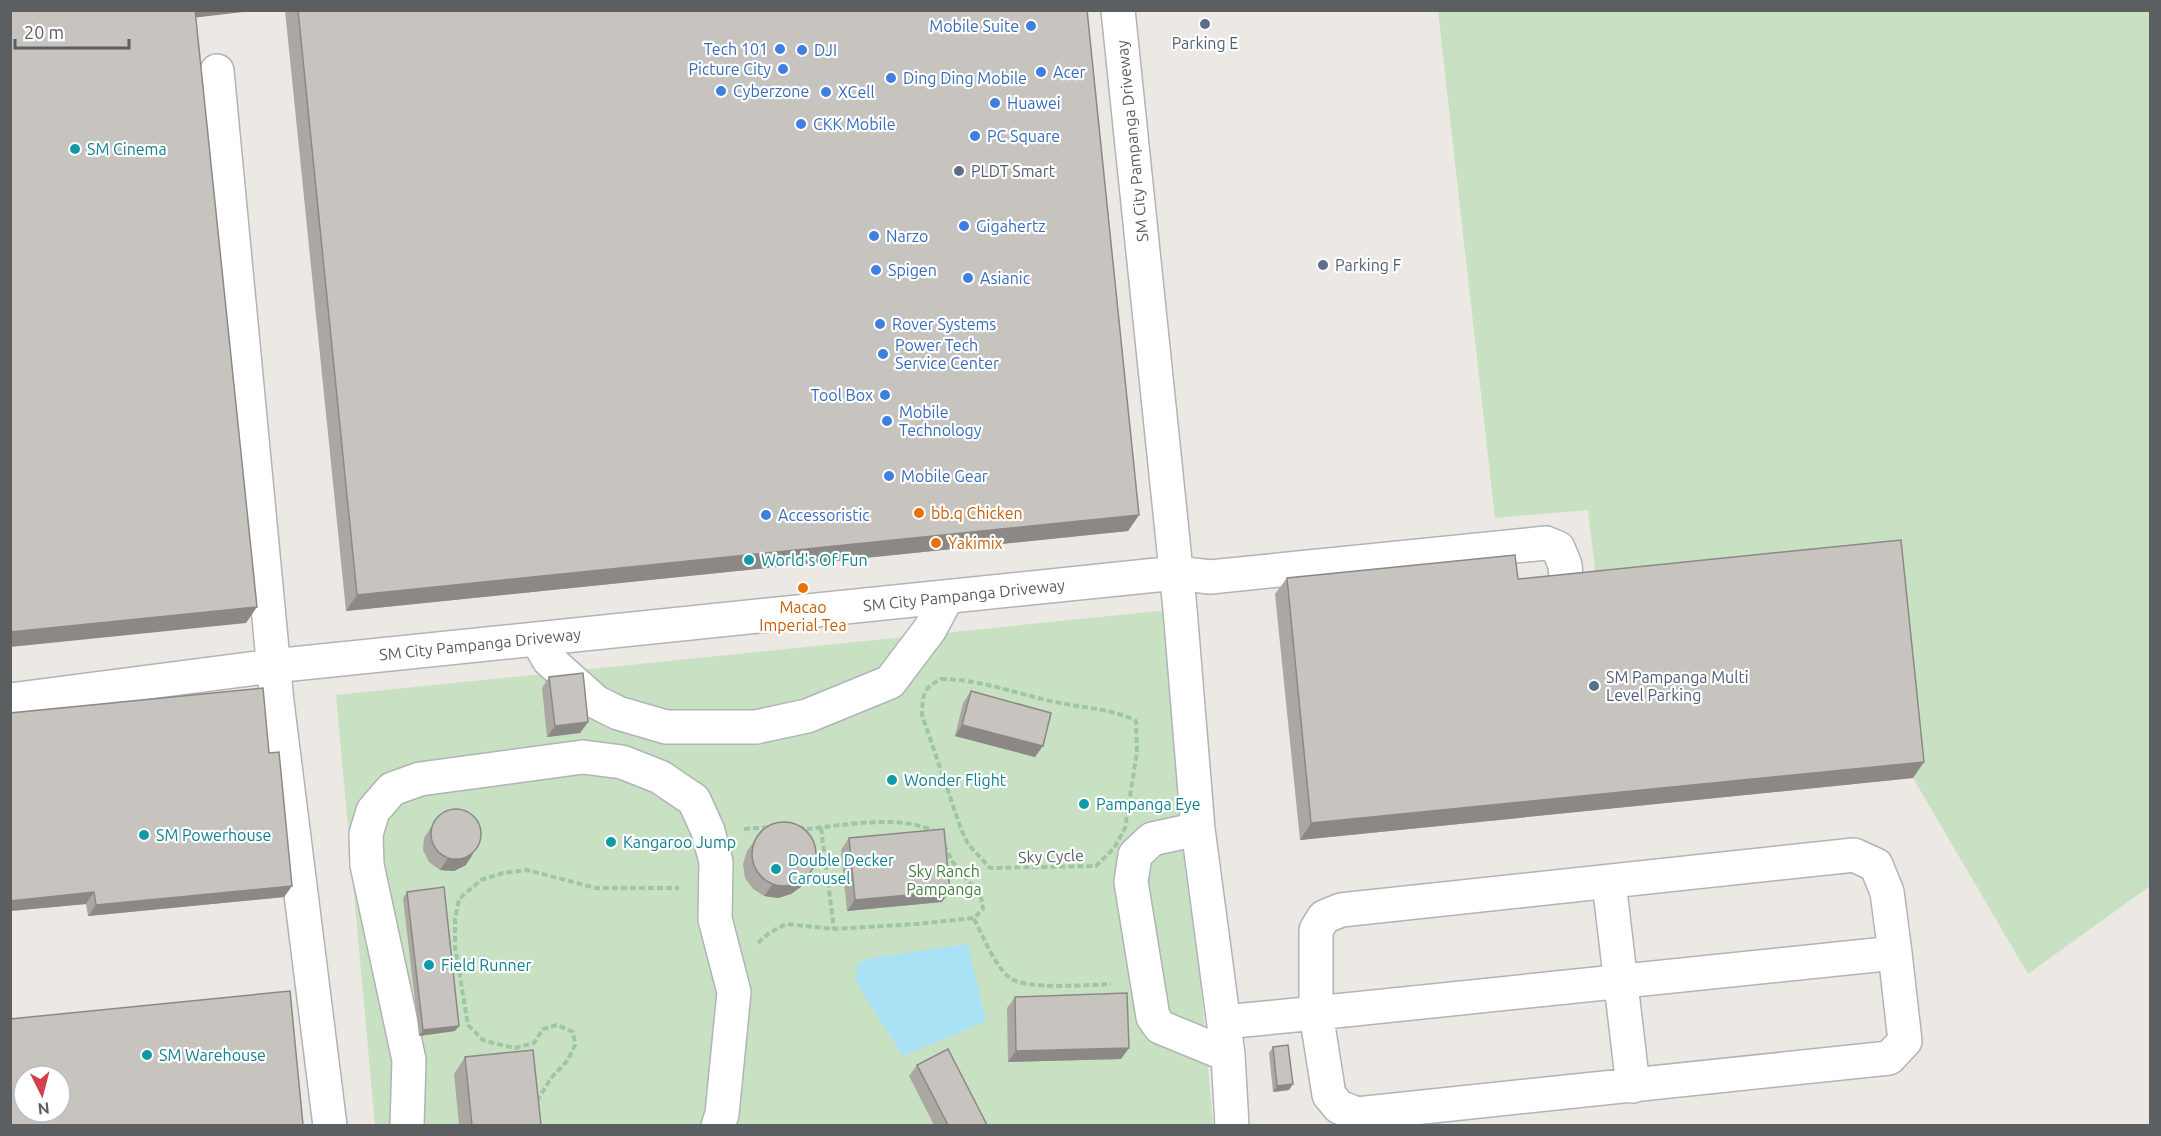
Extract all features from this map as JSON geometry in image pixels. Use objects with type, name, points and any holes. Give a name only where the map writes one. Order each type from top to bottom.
[{"type":"lane","name":"SM City Pampanga Driveway","points":[[10,700],[273,666],[1176,573],[1118,10]]},
{"type":"lane","points":[[216,71],[273,666],[330,1125]]},
{"type":"lane","points":[[1232,1125],[1228,1055],[1198,829],[1176,573],[1210,577],[1546,543],[1558,548],[1565,565],[1567,590]]},
{"type":"lane","points":[[537,639],[549,660],[596,702],[618,713],[666,728],[756,727],[807,716],[890,682],[930,629],[947,597]]},
{"type":"lane","points":[[407,1125],[410,1060],[367,865],[366,834],[373,811],[392,789],[420,779],[583,757],[622,762],[660,777],[694,800],[709,834],[716,862],[715,919],[734,992],[722,1113],[718,1125]]},
{"type":"lane","points":[[1198,829],[1152,839],[1135,855],[1131,882],[1153,1017],[1160,1027],[1228,1055]]},
{"type":"lane","points":[[1854,855],[1876,865],[1887,892],[1895,953],[1905,1041],[1889,1058],[1357,1114],[1339,1107],[1329,1095],[1316,1013],[1316,930],[1324,917],[1341,910],[1854,855]]},
{"type":"lane","points":[[1609,882],[1633,1086]]},
{"type":"lane","points":[[1224,1022],[1895,953]]},
{"type":"path","name":"Sky Cycle","points":[[941,679],[958,679],[985,684],[1056,702],[1122,714],[1136,721],[1137,752],[1125,828],[1114,848],[1096,866],[990,868],[968,844],[922,715],[923,699],[927,687],[941,679]]},
{"type":"path","points":[[728,970],[769,933],[786,924],[834,929],[916,924],[974,918],[983,909],[981,897],[952,861],[941,836],[932,830],[900,820],[808,829],[788,826]]},
{"type":"path","points":[[709,834],[778,826]]},
{"type":"path","points":[[821,828],[834,929]]},
{"type":"path","points":[[537,1109],[537,1101],[551,1078],[568,1060],[575,1045],[573,1032],[557,1025],[543,1029],[534,1044],[514,1048],[483,1040],[468,1025],[455,947],[455,919],[459,899],[481,880],[503,873],[527,870],[596,888],[665,887],[715,892]]},
{"type":"path","points":[[974,918],[1000,967],[1011,979],[1028,985],[1148,984]]},
{"type":"green space","points":[[1438,11],[2150,11],[2150,886],[2028,974],[1913,778],[1890,556],[1597,586],[1588,510],[1495,518]]},
{"type":"green space","name":"Sky Ranch Pampanga","points":[[1169,610],[1213,1125],[375,1125],[336,695]]},
{"type":"water","points":[[968,944],[986,1021],[903,1056],[856,982],[857,964],[866,959]]},
{"type":"building","points":[[10,10],[195,10],[257,607],[10,632]]},
{"type":"building","points":[[298,10],[1087,10],[1139,515],[357,595]]},
{"type":"building","name":"SM Pampanga Multi Level Parking","points":[[1901,540],[1924,762],[1311,823],[1287,578],[1515,555],[1518,579]]},
{"type":"building","points":[[583,673],[588,722],[555,726],[549,677]]},
{"type":"building","name":"SM Powerhouse","points":[[263,688],[269,753],[279,752],[292,886],[96,905],[94,892],[10,901],[10,713]]},
{"type":"building","points":[[971,691],[1051,713],[1043,746],[962,725]]},
{"type":"building","points":[[451,809],[461,809],[474,816],[481,829],[481,839],[474,852],[461,859],[451,859],[442,855],[435,848],[431,839],[431,829],[435,820],[442,813]]},
{"type":"building","name":"Double Decker Carousel","points":[[778,822],[790,822],[807,831],[814,842],[816,854],[814,866],[807,877],[790,886],[778,886],[766,881],[757,872],[752,860],[752,848],[757,836],[766,827]]},
{"type":"building","points":[[944,829],[950,891],[855,900],[849,838]]},
{"type":"building","name":"Field Runner","points":[[444,887],[459,1026],[423,1030],[407,892]]},
{"type":"building","name":"SM Warehouse","points":[[290,991],[303,1125],[10,1125],[10,1019]]},
{"type":"building","points":[[1127,993],[1129,1048],[1016,1051],[1015,997]]},
{"type":"building","points":[[1288,1045],[1293,1084],[1277,1086],[1273,1047]]},
{"type":"building","points":[[948,1049],[987,1125],[948,1125],[917,1065]]},
{"type":"building","points":[[533,1050],[541,1125],[472,1125],[465,1057]]},
{"type":"place","name":"Parking E","points":[[1205,24]]},
{"type":"place","name":"Mobile Suite","points":[[1031,26]]},
{"type":"place","name":"Tech 101","points":[[780,49]]},
{"type":"place","name":"DJI","points":[[802,50]]},
{"type":"place","name":"Picture City","points":[[783,69]]},
{"type":"place","name":"Acer","points":[[1041,72]]},
{"type":"place","name":"Ding Ding Mobile","points":[[891,78]]},
{"type":"place","name":"Cyberzone","points":[[721,91]]},
{"type":"place","name":"XCell","points":[[826,92]]},
{"type":"place","name":"Huawei","points":[[995,103]]},
{"type":"place","name":"CKK Mobile","points":[[801,124]]},
{"type":"place","name":"PC Square","points":[[975,136]]},
{"type":"place","name":"SM Cinema","points":[[75,149]]},
{"type":"place","name":"PLDT Smart","points":[[959,171]]},
{"type":"place","name":"Gigahertz","points":[[964,226]]},
{"type":"place","name":"Narzo","points":[[874,236]]},
{"type":"place","name":"Parking F","points":[[1323,265]]},
{"type":"place","name":"Spigen","points":[[876,270]]},
{"type":"place","name":"Asianic","points":[[968,278]]},
{"type":"place","name":"Rover Systems","points":[[880,324]]},
{"type":"place","name":"Power Tech Service Center","points":[[883,354]]},
{"type":"place","name":"Tool Box","points":[[885,395]]},
{"type":"place","name":"Mobile Technology","points":[[887,421]]},
{"type":"place","name":"Mobile Gear","points":[[889,476]]},
{"type":"place","name":"bb.q Chicken","points":[[919,513]]},
{"type":"place","name":"Accessoristic","points":[[766,515]]},
{"type":"place","name":"Yakimix","points":[[936,543]]},
{"type":"place","name":"World's Of Fun","points":[[749,560]]},
{"type":"place","name":"Macao Imperial Tea","points":[[803,588]]},
{"type":"place","name":"SM Pampanga Multi Level Parking","points":[[1594,686]]},
{"type":"place","name":"Wonder Flight","points":[[892,780]]},
{"type":"place","name":"Pampanga Eye","points":[[1084,804]]},
{"type":"place","name":"SM Powerhouse","points":[[144,835]]},
{"type":"place","name":"Kangaroo Jump","points":[[611,842]]},
{"type":"place","name":"Double Decker Carousel","points":[[776,869]]},
{"type":"place","name":"Field Runner","points":[[429,965]]},
{"type":"place","name":"SM Warehouse","points":[[147,1055]]}]
